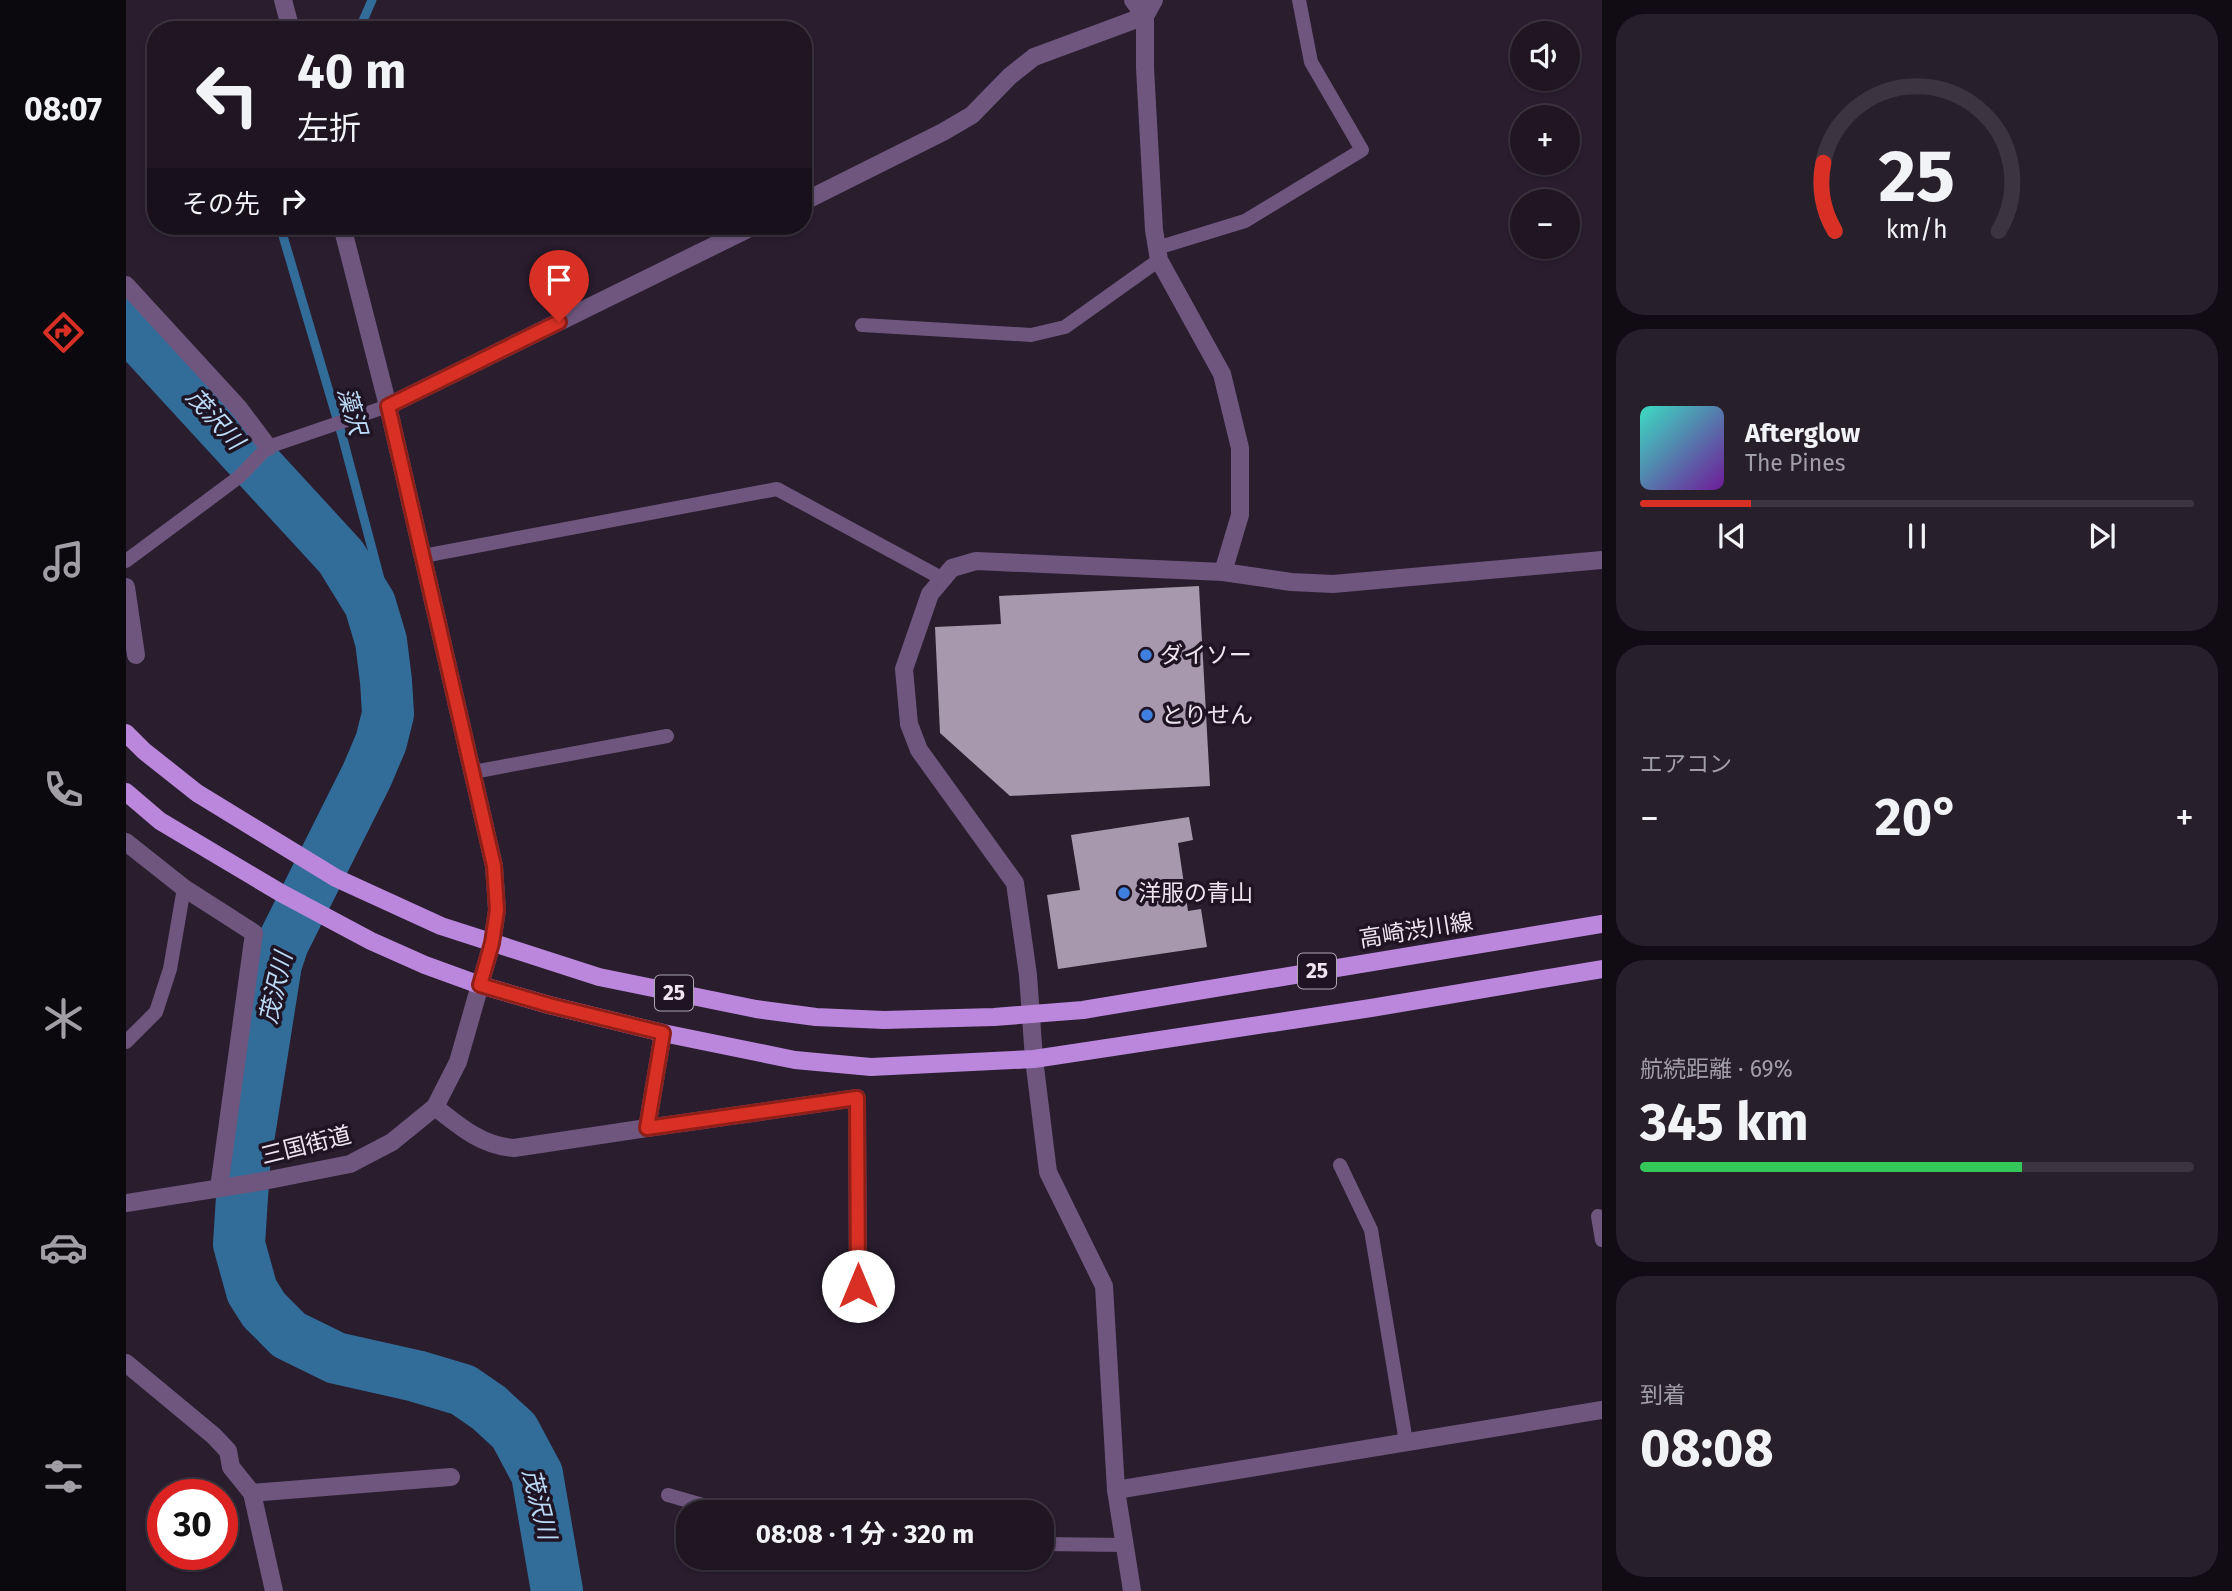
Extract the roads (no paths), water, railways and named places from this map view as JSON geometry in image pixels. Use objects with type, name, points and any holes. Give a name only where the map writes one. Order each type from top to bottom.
[{"type":"main road","name":"25","points":[[126,733],[144,751],[197,793],[336,878],[441,926],[492,943],[598,976],[756,1009],[816,1017],[884,1020],[1031,1015]]},
{"type":"main road","name":"25","points":[[126,792],[160,821],[281,893],[371,941],[425,965],[480,985],[549,1005],[663,1033],[796,1060],[871,1067],[1034,1059],[1602,970]]},
{"type":"main road","name":"高崎渋川線","points":[[1031,1015],[1097,1008],[1602,924]]},
{"type":"street","points":[[283,0],[289,21]]},
{"type":"street","points":[[1133,0],[1144,16]]},
{"type":"street","points":[[1154,0],[1144,16],[1144,68],[1158,254],[1222,374],[1240,448],[1240,515],[1223,572]]},
{"type":"street","points":[[812,198],[972,115],[1010,76],[1034,57],[1144,16]]},
{"type":"street","name":"三国街道","points":[[126,1203],[350,1164],[392,1142],[435,1107],[457,1062],[492,943],[497,910],[494,866],[388,406],[344,235]]},
{"type":"street","points":[[388,406],[736,235]]},
{"type":"street","points":[[126,285],[238,407],[268,447]]},
{"type":"street","points":[[1132,1591],[1116,1490],[1104,1286],[1048,1172],[1015,883],[919,750],[909,724],[904,669],[930,594],[952,568],[976,561],[1223,572],[1291,582],[1333,584],[1602,560]]},
{"type":"street","points":[[126,587],[136,655]]},
{"type":"street","points":[[126,842],[184,888],[254,933],[219,1188]]},
{"type":"street","points":[[647,1128],[663,1033]]},
{"type":"street","points":[[435,1107],[476,1137],[500,1147],[514,1148],[857,1098],[858,1286]]},
{"type":"street","points":[[126,1363],[214,1436],[228,1451],[232,1468],[252,1493],[274,1591]]},
{"type":"street","points":[[1116,1490],[1602,1410]]},
{"type":"street","points":[[252,1493],[451,1477]]},
{"type":"lane","points":[[862,325],[1031,335],[1065,327],[1158,254],[1245,221],[1362,150],[1311,62],[1299,0]]},
{"type":"lane","points":[[126,561],[239,477],[268,447],[388,406]]},
{"type":"lane","points":[[423,556],[777,489],[943,579]]},
{"type":"lane","points":[[473,772],[667,736]]},
{"type":"lane","points":[[126,1042],[156,1012],[170,969],[184,888]]},
{"type":"lane","points":[[1340,1165],[1371,1230],[1406,1442]]},
{"type":"lane","points":[[1598,1216],[1602,1240]]},
{"type":"lane","points":[[668,1495],[685,1500]]},
{"type":"lane","points":[[1054,1544],[1125,1545]]},
{"type":"waterway","name":"藻沢","points":[[363,21],[372,0]]},
{"type":"waterway","name":"藻沢","points":[[283,235],[343,439],[381,583],[370,604]]},
{"type":"waterway","name":"茂沢川","points":[[126,323],[341,557],[370,604],[381,641],[388,714],[381,742],[283,943],[276,964],[244,1166],[239,1244],[252,1291],[264,1310],[289,1335],[336,1358],[463,1390],[489,1408],[514,1431],[537,1474],[557,1591]]},
{"type":"place","name":"ダイソー","points":[[1146,655]]},
{"type":"place","name":"とりせん","points":[[1147,715]]},
{"type":"place","name":"洋服の青山","points":[[1124,893]]}]
